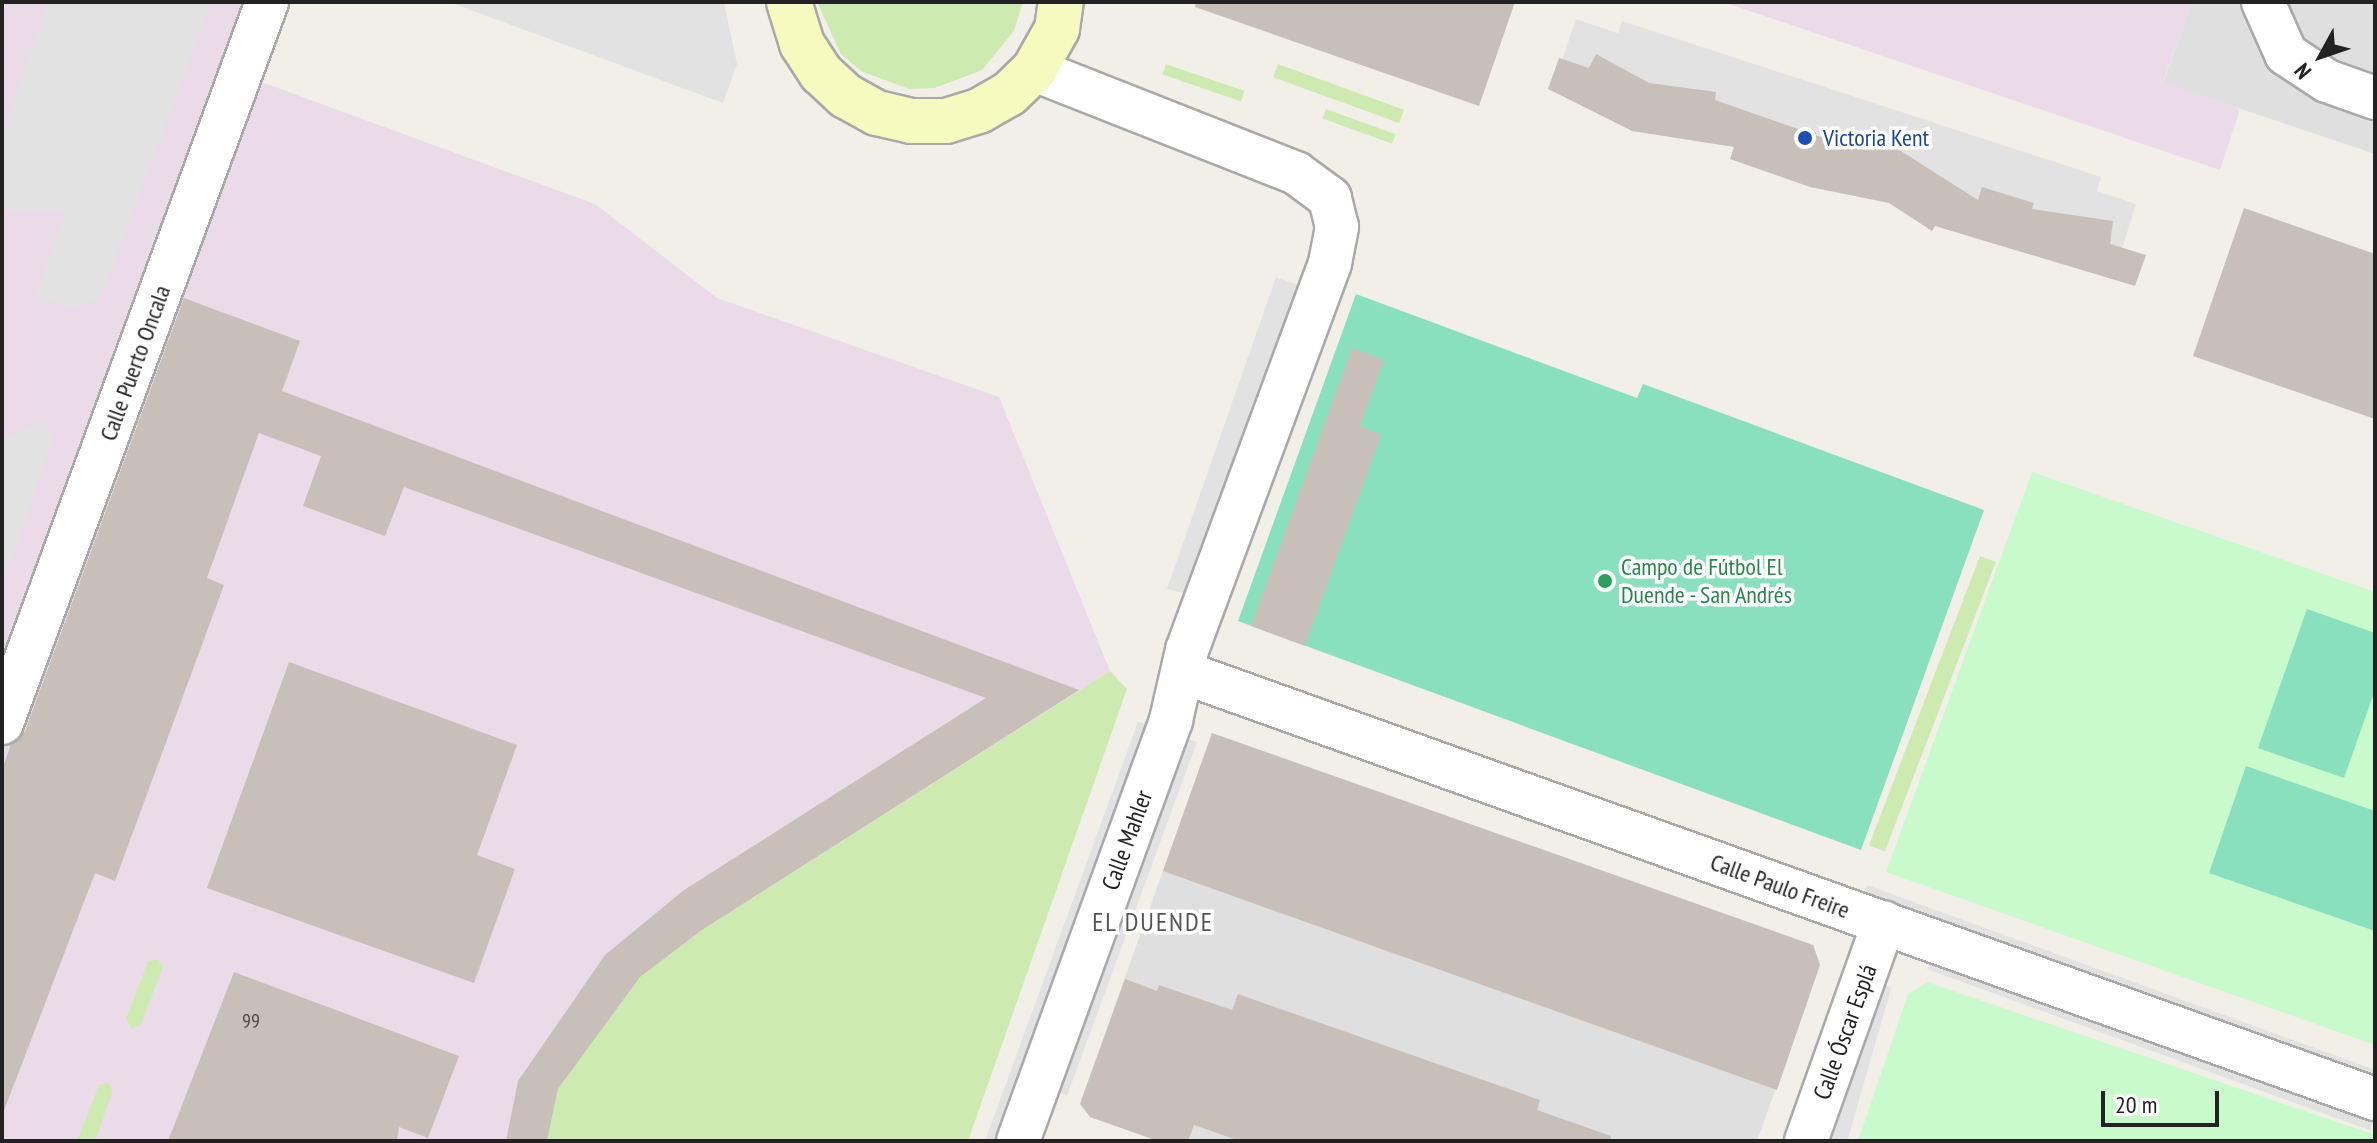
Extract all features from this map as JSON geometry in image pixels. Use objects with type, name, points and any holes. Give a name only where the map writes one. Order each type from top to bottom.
[{"type":"street","name":"Calle Puerto Oncala","points":[[2,723],[267,2]]},
{"type":"street","points":[[789,2],[802,44],[821,73],[846,96],[877,113],[911,121],[946,121],[979,111],[1009,94],[1034,70],[1057,29],[1061,2]]},
{"type":"street","points":[[2263,2],[2286,54],[2327,81],[2375,98]]},
{"type":"street","name":"Calle Mahler","points":[[1019,1141],[1185,673],[1187,650],[1330,263],[1337,227],[1330,198],[1296,173],[1034,70]]},
{"type":"street","name":"Calle Paulo Freire","points":[[1185,673],[2375,1099]]},
{"type":"street","name":"Calle Óscar Esplá","points":[[1806,1141],[1884,922]]},
{"type":"shaded area","points":[[2,2],[245,2],[253,79],[595,204],[717,298],[999,397],[1110,671],[702,930],[640,977],[558,1089],[547,1141],[2,1141]]},
{"type":"shaded area","points":[[48,2],[211,2],[100,299],[71,309],[36,295],[66,210],[2,211],[2,135]]},
{"type":"shaded area","points":[[449,2],[724,2],[737,64],[723,103]]},
{"type":"shaded area","points":[[1723,2],[2192,2],[2163,82],[2240,109],[2220,170]]},
{"type":"shaded area","points":[[2192,2],[2375,2],[2375,154],[2163,83]]},
{"type":"shaded area","points":[[1576,19],[1618,33],[1622,21],[2101,177],[2097,191],[2136,204],[2119,258],[1557,75]]},
{"type":"shaded area","points":[[1276,277],[1300,286],[1187,594],[1167,589]]},
{"type":"shaded area","points":[[43,419],[53,439],[2,586],[2,441]]},
{"type":"shaded area","points":[[1138,722],[1149,725],[1000,1141],[985,1141]]},
{"type":"shaded area","points":[[1212,733],[1813,945],[1820,965],[1757,1141],[1158,1141],[1090,1117],[1081,1101]]},
{"type":"shaded area","points":[[1182,737],[1197,742],[1067,1096],[1055,1090]]},
{"type":"shaded area","points":[[1867,885],[2373,1069],[2369,1081],[1863,896]]},
{"type":"shaded area","points":[[1932,956],[2375,1117],[2370,1130],[1927,969]]},
{"type":"shaded area","points":[[1877,983],[1891,987],[1847,1141],[1832,1141]]},
{"type":"green space","points":[[817,2],[1023,2],[1014,31],[982,70],[935,88],[909,89],[861,71],[841,54]]},
{"type":"green space","points":[[1166,64],[1244,91],[1241,101],[1162,74]]},
{"type":"green space","points":[[1278,64],[1404,110],[1399,123],[1273,77]]},
{"type":"green space","points":[[1326,109],[1396,134],[1392,144],[1323,118]]},
{"type":"green space","name":"Campo de Fútbol El Duende - San Andrés","points":[[1356,294],[1637,398],[1643,384],[1984,510],[1861,850],[1238,621]]},
{"type":"green space","points":[[2032,472],[2375,592],[2375,1045],[1886,872]]},
{"type":"green space","points":[[1980,556],[1996,562],[1885,852],[1869,845]]},
{"type":"green space","points":[[2307,609],[2375,633],[2375,690],[2344,778],[2258,748]]},
{"type":"green space","points":[[1110,671],[1127,689],[968,1141],[547,1141],[558,1089],[640,977],[702,930]]},
{"type":"green space","points":[[2246,766],[2375,811],[2375,931],[2209,873]]},
{"type":"green space","points":[[157,959],[163,967],[141,1024],[131,1029],[126,1018],[148,962]]},
{"type":"green space","points":[[1927,982],[2375,1135],[2375,1141],[1858,1141],[1908,994]]},
{"type":"green space","points":[[108,1083],[113,1090],[95,1141],[77,1141],[99,1085]]},
{"type":"building","points":[[1196,2],[1515,2],[1479,106],[1195,7]]},
{"type":"building","points":[[1596,54],[1649,83],[1716,92],[1715,100],[1824,138],[1896,148],[1978,200],[1982,187],[2034,203],[2032,209],[2113,221],[2110,244],[2146,255],[2135,286],[1935,226],[1932,231],[1889,203],[1810,187],[1730,159],[1734,147],[1632,131],[1548,89],[1559,58],[1589,68]]},
{"type":"building","points":[[2244,208],[2375,254],[2375,419],[2193,356]]},
{"type":"building","points":[[184,298],[300,341],[282,391],[1079,690],[702,930],[640,977],[558,1089],[547,1141],[506,1141],[518,1081],[605,955],[684,890],[986,698],[404,487],[385,536],[303,506],[321,456],[259,433],[207,578],[224,585],[115,881],[95,873],[2,1116],[2,770],[11,744],[25,731]]},
{"type":"building","points":[[1352,348],[1384,360],[1360,426],[1381,435],[1305,646],[1251,626]]},
{"type":"building","points":[[289,662],[517,745],[477,855],[515,869],[474,983],[207,888]]},
{"type":"building","points":[[1212,733],[1813,945],[1820,965],[1777,1090],[1163,871]]},
{"type":"building","points":[[234,972],[459,1056],[428,1138],[399,1127],[397,1141],[168,1141]]},
{"type":"building","points":[[1125,979],[1157,991],[1159,985],[1232,1010],[1238,994],[1540,1100],[1537,1110],[1611,1136],[1610,1141],[1240,1141],[1194,1125],[1188,1141],[1158,1141],[1090,1117],[1080,1104]]},
{"type":"place","name":"Victoria Kent","points":[[1805,138]]},
{"type":"place","name":"Campo de Fútbol El Duende - San Andrés","points":[[1605,581]]},
{"type":"district","name":"EL DUENDE","points":[[1153,922]]}]
